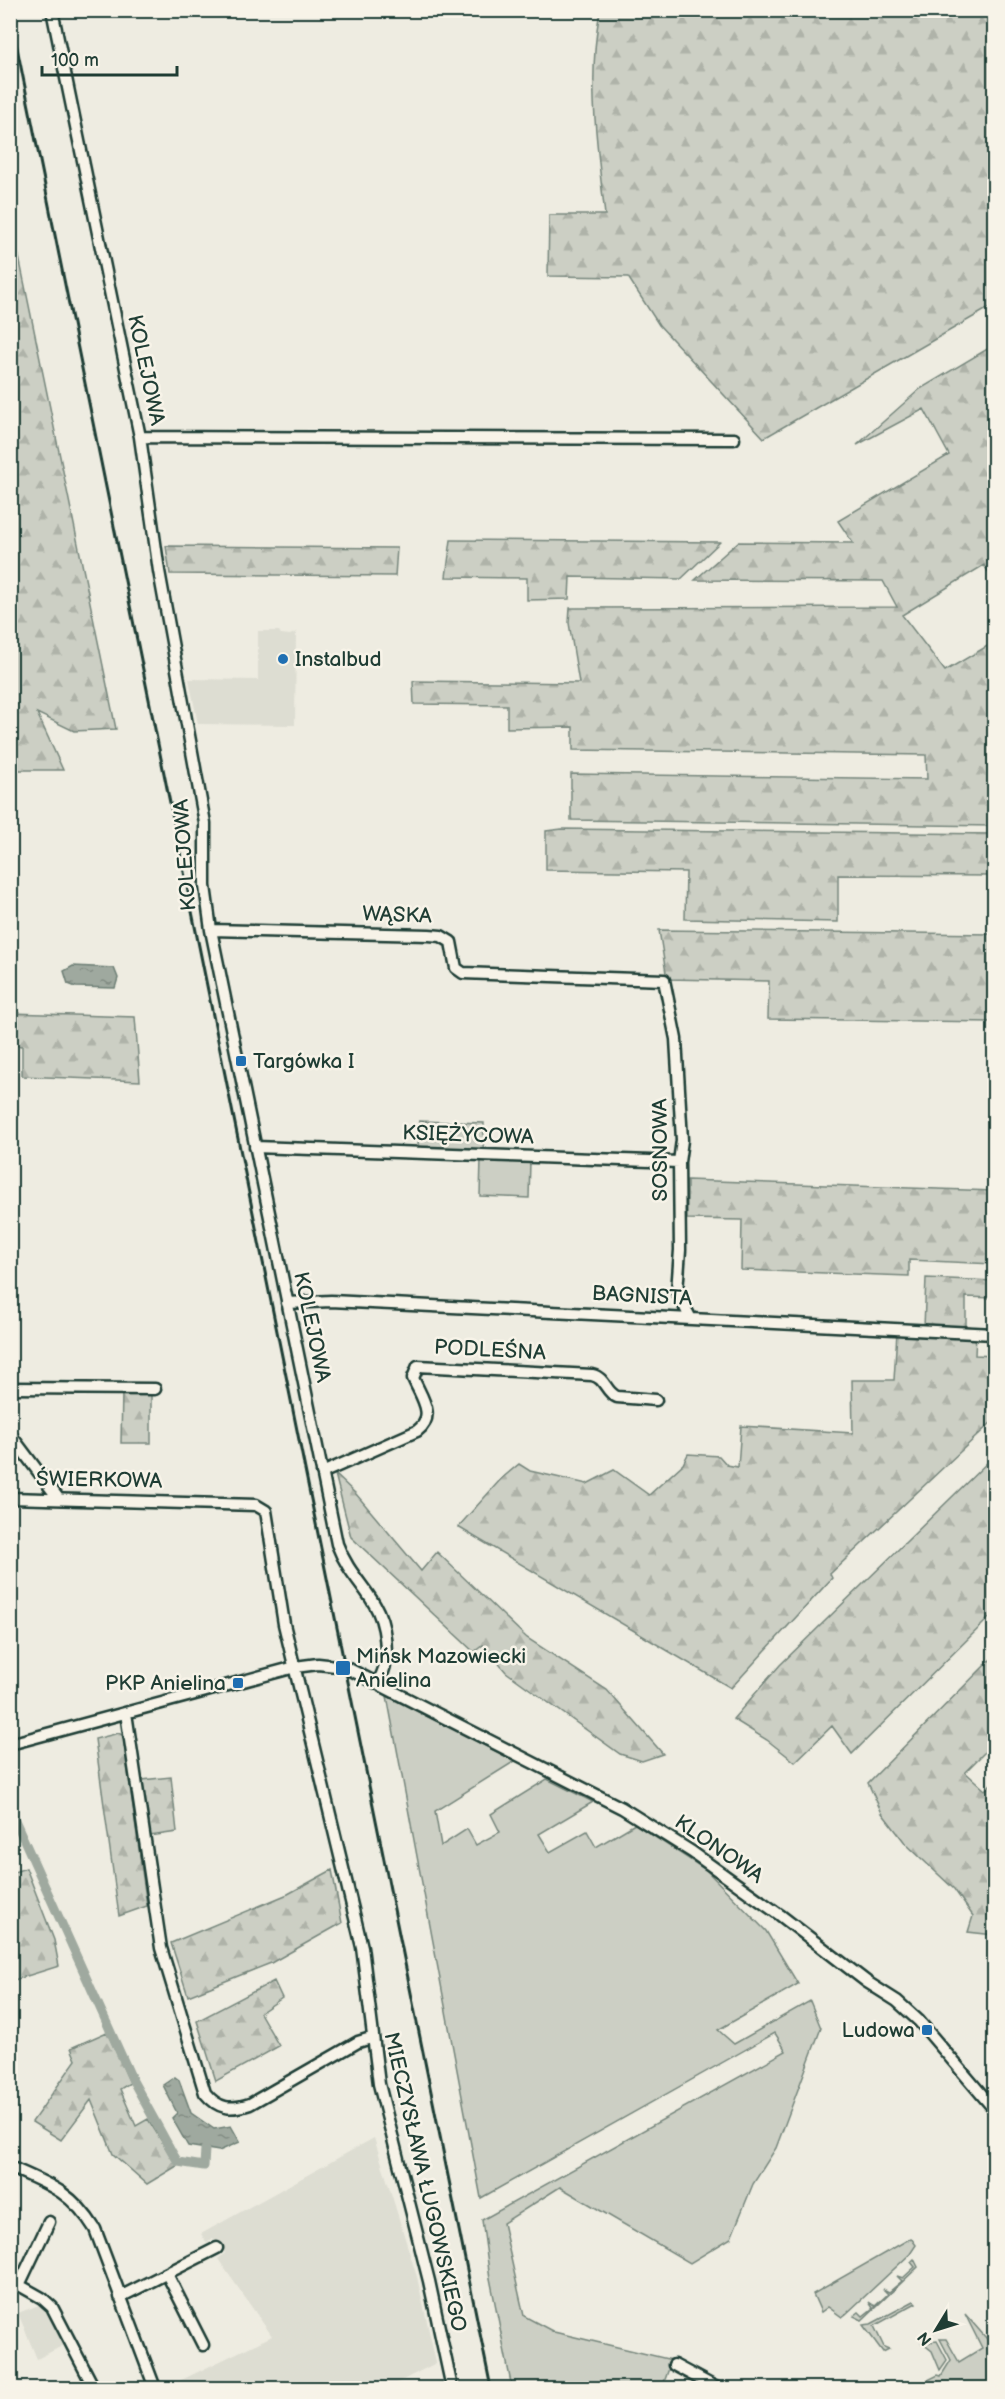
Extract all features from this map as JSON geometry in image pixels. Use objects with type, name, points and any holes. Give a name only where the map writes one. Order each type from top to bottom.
[{"type":"street","name":"KOLEJOWA","points":[[52,10],[140,437],[159,572],[204,813],[205,886],[211,930],[322,1473],[341,1554],[370,1594],[381,1616],[386,1656],[384,1673],[377,1682]]},
{"type":"street","points":[[140,437],[734,439]]},
{"type":"street","name":"WĄSKA","points":[[211,930],[441,936],[451,942],[456,968],[463,973],[664,980]]},
{"type":"street","name":"SOSNOWA","points":[[664,980],[673,1014],[677,1049],[682,1140],[679,1162],[680,1250],[677,1292],[690,1317]]},
{"type":"street","name":"KSIĘŻYCOWA","points":[[255,1147],[679,1162]]},
{"type":"street","name":"BAGNISTA","points":[[287,1303],[331,1301],[690,1317],[994,1334]]},
{"type":"street","name":"PODLEŚNA","points":[[322,1473],[417,1431],[428,1419],[428,1412],[413,1378],[418,1366],[592,1375],[603,1380],[612,1394],[617,1396],[656,1400]]},
{"type":"street","points":[[10,1388],[155,1389]]},
{"type":"street","points":[[10,1434],[58,1498]]},
{"type":"street","name":"ŚWIERKOWA","points":[[10,1498],[58,1498],[70,1502],[188,1502],[256,1505],[266,1511],[284,1624],[295,1667]]},
{"type":"street","name":"KLONOWA","points":[[10,1744],[295,1667],[318,1664],[342,1666],[622,1808],[692,1852],[780,1915],[851,1971],[897,2001],[919,2021],[994,2109]]},
{"type":"street","name":"MIECZYSŁAWA ŁUGOWSKIEGO","points":[[295,1667],[350,1906],[362,1947],[378,2084],[429,2281],[452,2388]]},
{"type":"street","points":[[126,1713],[157,1928],[201,2085],[211,2100],[227,2109],[250,2104],[358,2042],[371,2038]]},
{"type":"street","points":[[10,2167],[60,2189],[82,2208],[95,2229],[155,2388]]},
{"type":"street","points":[[49,2222],[15,2282],[52,2307],[94,2388]]},
{"type":"street","points":[[120,2296],[217,2248]]},
{"type":"street","points":[[167,2274],[203,2345]]},
{"type":"street","points":[[674,2365],[717,2388]]},
{"type":"shaded area","points":[[258,631],[279,631],[281,634],[290,635],[296,632],[295,725],[198,724],[189,679],[258,680]]},
{"type":"shaded area","points":[[374,2138],[417,2277],[436,2363],[387,2388],[165,2388],[272,2336],[218,2259],[225,2253],[222,2248],[217,2241],[212,2239],[207,2243],[201,2234]]},
{"type":"shaded area","points":[[39,2305],[48,2314],[64,2345],[37,2359],[18,2313]]},
{"type":"green space","points":[[600,11],[994,11],[994,305],[764,438],[659,325],[628,277],[548,276],[549,215],[605,215],[596,138],[594,88],[596,37]]},
{"type":"green space","points":[[11,218],[116,729],[74,731],[37,713],[63,770],[11,770]]},
{"type":"green space","points":[[994,345],[994,581],[984,565],[902,615],[945,671],[994,642],[994,826],[571,820],[571,774],[927,779],[926,755],[573,750],[573,727],[507,728],[507,705],[414,704],[413,681],[579,683],[569,623],[570,608],[897,607],[883,581],[695,580],[738,542],[853,543],[838,521],[949,455],[924,409],[857,445],[920,389]]},
{"type":"green space","points":[[451,540],[720,542],[681,579],[570,577],[569,599],[527,600],[527,578],[446,577]]},
{"type":"green space","points":[[166,546],[397,548],[395,576],[170,574]]},
{"type":"green space","points":[[562,829],[994,834],[994,876],[838,875],[838,922],[685,919],[686,872],[546,870],[546,831]]},
{"type":"green space","points":[[659,930],[994,934],[994,1022],[768,1019],[769,981],[667,979]]},
{"type":"green space","points":[[11,1013],[135,1017],[140,1081],[22,1076],[22,1046],[11,1045]]},
{"type":"green space","points":[[419,1121],[484,1123],[483,1151],[418,1149]]},
{"type":"green space","points":[[481,1159],[530,1161],[529,1198],[480,1196]]},
{"type":"green space","points":[[687,1180],[994,1191],[994,1264],[909,1260],[909,1276],[741,1270],[742,1220],[687,1219]]},
{"type":"green space","points":[[926,1278],[994,1281],[994,1298],[966,1297],[966,1329],[924,1327]]},
{"type":"green space","points":[[897,1332],[976,1335],[975,1355],[994,1356],[994,1420],[830,1574],[832,1578],[731,1688],[458,1527],[501,1479],[519,1464],[530,1471],[587,1484],[614,1470],[649,1495],[683,1464],[688,1454],[719,1456],[727,1465],[738,1467],[741,1426],[853,1433],[852,1380],[894,1380]]},
{"type":"green space","points":[[122,1392],[151,1393],[151,1443],[121,1443]]},
{"type":"green space","points":[[994,1456],[994,1613],[852,1754],[832,1726],[795,1762],[767,1740],[733,1719],[780,1665]]},
{"type":"green space","points":[[335,1474],[356,1494],[421,1571],[437,1552],[527,1638],[607,1690],[663,1754],[642,1761],[620,1754],[506,1672],[483,1645],[474,1652],[351,1537]]},
{"type":"green space","points":[[994,1656],[994,1743],[965,1772],[985,1790],[994,1781],[994,1935],[968,1932],[973,1916],[954,1889],[906,1844],[882,1813],[868,1783]]},
{"type":"green space","points":[[387,1696],[515,1761],[435,1811],[441,1846],[467,1829],[476,1845],[500,1832],[491,1814],[547,1779],[593,1802],[539,1834],[550,1852],[587,1831],[596,1847],[635,1824],[706,1870],[766,1931],[798,1984],[718,2030],[734,2044],[810,2001],[821,2028],[776,2148],[753,2184],[731,2238],[690,2263],[560,2187],[503,2223],[524,2316],[554,2332],[672,2360],[662,2388],[512,2388],[490,2278],[482,2220],[786,2051],[775,2033],[481,2198]]},
{"type":"green space","points":[[119,1733],[123,1736],[147,1906],[119,1916],[95,1739]]},
{"type":"green space","points":[[171,1777],[177,1832],[150,1836],[142,1780]]},
{"type":"green space","points":[[26,1868],[54,1940],[59,1966],[11,1981],[11,1873]]},
{"type":"green space","points":[[332,1870],[342,1923],[271,1963],[188,1996],[171,1943],[288,1894]]},
{"type":"green space","points":[[274,1981],[282,1998],[260,2013],[279,2046],[216,2081],[197,2021]]},
{"type":"green space","points":[[107,2032],[130,2083],[120,2089],[136,2126],[148,2119],[177,2166],[147,2184],[113,2154],[91,2100],[61,2140],[32,2122],[76,2060],[71,2048]]},
{"type":"green space","points":[[911,2238],[916,2245],[910,2254],[846,2314],[842,2317],[828,2307],[821,2312],[813,2294]]},
{"type":"green space","points":[[914,2259],[918,2267],[862,2320],[854,2316],[859,2312],[863,2316],[873,2308],[869,2302],[875,2306],[888,2294],[883,2289],[889,2292],[902,2281],[897,2276],[903,2278],[915,2267],[911,2262]]},
{"type":"green space","points":[[914,2301],[916,2303],[874,2326],[884,2347],[889,2349],[883,2352],[863,2325],[871,2324]]},
{"type":"green space","points":[[965,2314],[994,2347],[994,2380],[980,2388],[912,2388],[938,2375],[941,2376],[951,2360],[940,2339],[946,2339],[959,2362],[982,2348]]},
{"type":"green space","points":[[937,2341],[947,2360],[940,2370],[932,2351],[922,2343]]},
{"type":"water","points":[[73,966],[114,968],[118,978],[115,988],[76,987],[68,984],[64,971]]},
{"type":"water","points":[[175,2077],[179,2080],[191,2113],[214,2129],[231,2126],[240,2142],[219,2151],[188,2146],[172,2118],[177,2113],[163,2085]]},
{"type":"waterway","points":[[10,1809],[133,2081],[172,2152],[178,2162],[204,2166],[205,2149]]},
{"type":"railway","points":[[10,13],[491,2388]]},
{"type":"place","name":"Instalbud","points":[[283,659]]},
{"type":"place","name":"Targówka I","points":[[241,1061]]},
{"type":"place","name":"Mińsk Mazowiecki Anielina","points":[[343,1668]]},
{"type":"place","name":"PKP Anielina","points":[[238,1683]]},
{"type":"place","name":"Ludowa","points":[[927,2030]]}]
